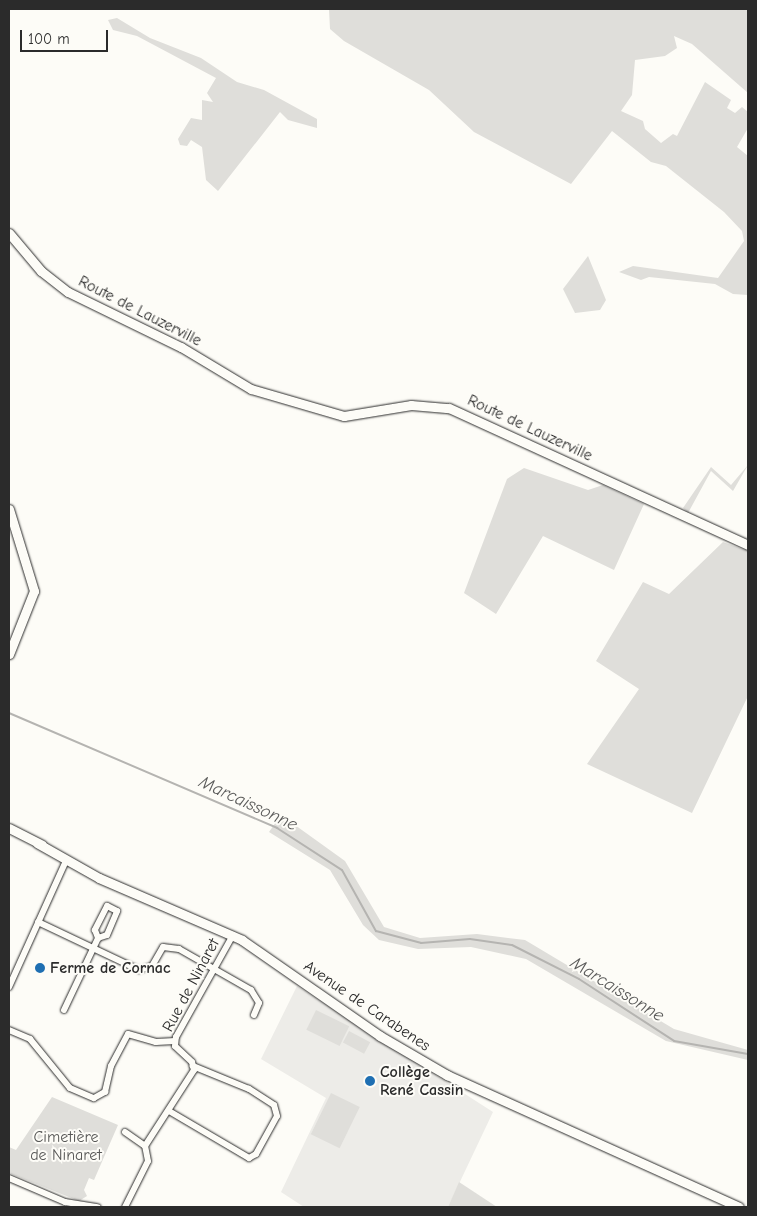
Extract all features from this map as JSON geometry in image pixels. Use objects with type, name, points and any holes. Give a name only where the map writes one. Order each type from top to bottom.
[{"type":"street","name":"Route de Lauzerville","points":[[9,233],[41,271],[82,301],[181,347],[261,393],[352,417],[411,405],[444,407],[550,452],[748,545]]},
{"type":"street","points":[[9,509],[34,591],[9,654]]},
{"type":"street","name":"Avenue de Carabenes","points":[[9,828],[119,887]]},
{"type":"street","name":"Avenue de Carabenes","points":[[37,843],[119,887],[233,935],[447,1075],[739,1207]]},
{"type":"street","points":[[9,987],[66,860]]},
{"type":"street","points":[[64,1010],[98,938],[106,935],[117,911],[107,906],[95,930],[98,938]]},
{"type":"street","points":[[38,922],[142,971],[169,946],[217,968],[255,994],[259,1002],[254,1015]]},
{"type":"street","name":"Rue de Ninaret","points":[[194,1066],[175,1041],[217,968],[233,935]]},
{"type":"street","points":[[9,1030],[30,1039],[70,1088],[94,1098],[105,1092],[111,1066],[128,1034],[156,1042],[175,1041]]},
{"type":"street","points":[[145,1146],[169,1111],[194,1066],[249,1089],[274,1105],[277,1116],[256,1154],[249,1158],[169,1111]]},
{"type":"street","points":[[125,1132],[145,1146],[148,1161],[125,1207]]},
{"type":"street","points":[[9,1178],[65,1202],[98,1207]]},
{"type":"shaded area","name":"Collège René Cassin","points":[[297,986],[493,1112],[448,1207],[304,1207],[281,1192],[326,1098],[261,1059]]},
{"type":"green space","points":[[329,9],[748,9],[748,93],[692,44],[674,36],[677,48],[665,56],[635,60],[632,95],[621,111],[643,121],[645,129],[661,143],[673,134],[677,136],[705,82],[731,100],[727,108],[735,113],[742,107],[748,112],[748,128],[737,147],[748,156],[748,295],[733,294],[715,284],[649,277],[641,280],[619,272],[633,266],[718,278],[744,241],[742,231],[724,212],[666,166],[651,162],[612,131],[571,184],[474,132],[429,90],[344,41],[330,29]]},
{"type":"green space","points":[[117,18],[150,38],[201,58],[237,82],[264,90],[317,119],[317,128],[288,120],[280,112],[218,191],[206,180],[202,147],[191,140],[187,146],[180,145],[178,139],[191,118],[202,120],[202,100],[213,102],[207,93],[216,78],[137,36],[113,30],[108,20]]},
{"type":"green space","points":[[588,256],[606,300],[600,310],[575,313],[563,289]]},
{"type":"green space","points":[[748,465],[733,491],[711,471],[688,513],[683,508],[711,467],[731,485]]},
{"type":"green space","points":[[524,468],[588,490],[603,485],[644,504],[614,570],[543,536],[496,614],[464,593],[507,479]]},
{"type":"green space","points":[[723,542],[748,551],[748,696],[692,813],[587,764],[639,689],[596,661],[643,582],[669,594]]},
{"type":"green space","points":[[281,815],[345,861],[384,927],[420,938],[477,934],[525,940],[674,1029],[748,1050],[748,1060],[666,1041],[526,959],[471,947],[418,949],[379,940],[363,925],[330,870],[269,832]]},
{"type":"green space","points":[[316,1010],[349,1026],[340,1046],[306,1030]]},
{"type":"green space","points":[[349,1031],[370,1042],[364,1054],[343,1042]]},
{"type":"green space","points":[[331,1093],[360,1107],[340,1148],[311,1134]]},
{"type":"green space","name":"Cimetière de Ninaret","points":[[52,1097],[118,1125],[94,1180],[89,1178],[84,1190],[87,1196],[79,1201],[9,1173],[9,1147],[16,1150]]},
{"type":"green space","points":[[459,1182],[497,1207],[448,1207]]},
{"type":"waterway","name":"Marcaissonne","points":[[9,713],[277,828],[342,870],[376,931],[421,943],[470,939],[512,945],[579,979],[674,1041],[748,1054]]},
{"type":"place","name":"Ferme de Cornac","points":[[40,968]]},
{"type":"place","name":"Collège René Cassin","points":[[370,1081]]}]
